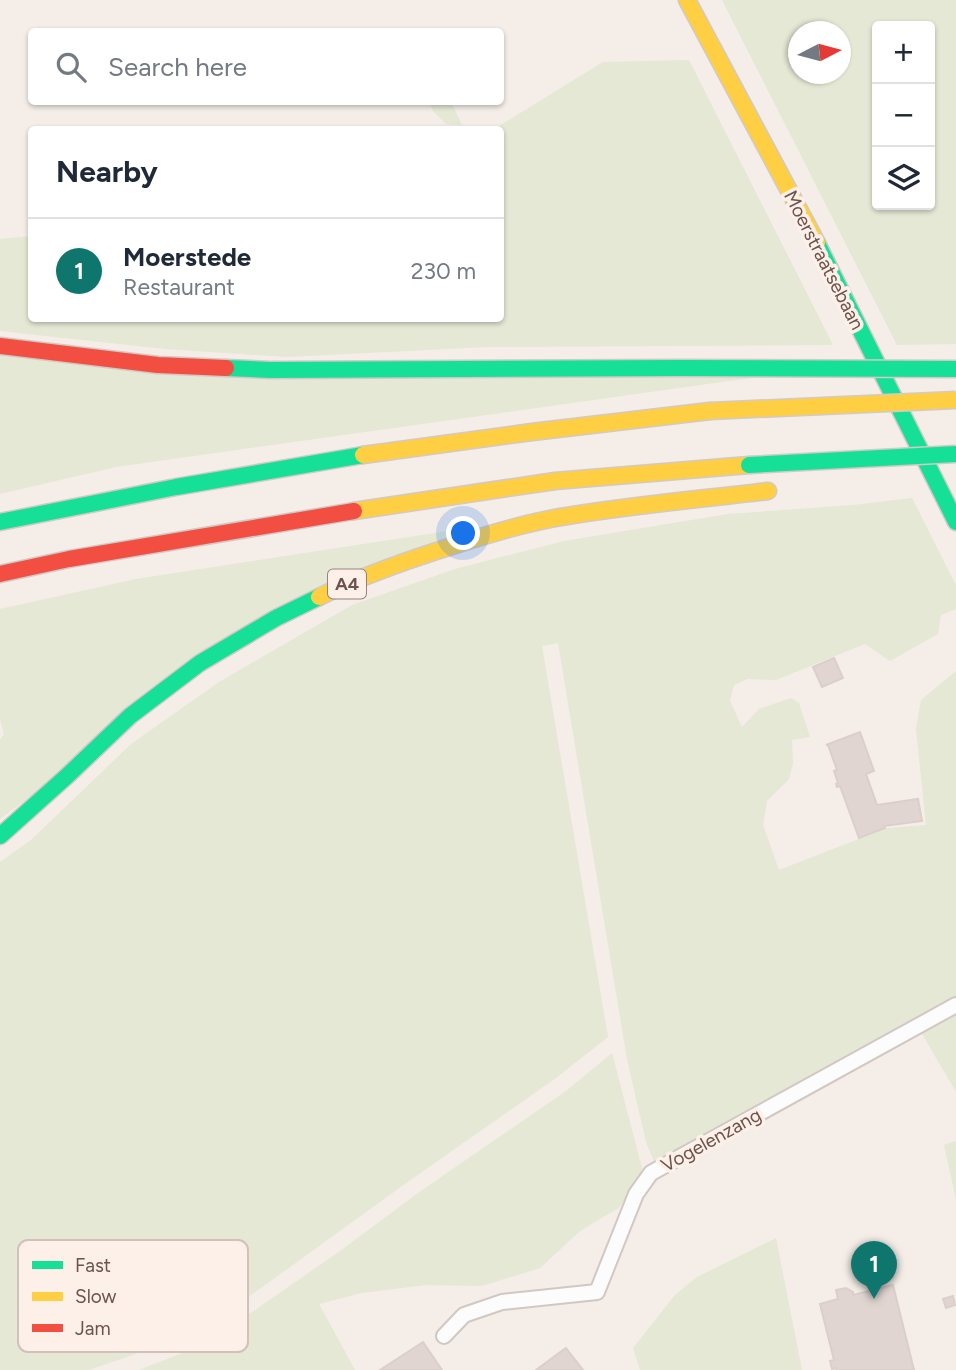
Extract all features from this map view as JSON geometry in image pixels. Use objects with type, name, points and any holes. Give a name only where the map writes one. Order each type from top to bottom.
[{"type":"main road","name":"Moerstraatsebaan","points":[[687,0],[802,214],[956,522]]},
{"type":"main road","points":[[0,346],[158,365],[270,370],[956,369]]},
{"type":"main road","points":[[0,523],[214,480],[577,425],[710,411],[956,400]]},
{"type":"main road","points":[[0,574],[83,556],[555,481],[749,465],[956,456]]},
{"type":"main road","points":[[888,473],[956,456]]},
{"type":"main road","name":"A4","points":[[0,836],[130,716],[200,663],[276,618],[339,587],[412,559],[493,533],[565,516],[774,490]]},
{"type":"lane","name":"Vogelenzang","points":[[444,1336],[464,1315],[502,1302],[597,1292],[636,1194],[651,1173],[956,1004]]},
{"type":"green space","points":[[722,0],[956,0],[956,344],[897,345]]},
{"type":"green space","points":[[689,60],[833,345],[487,347],[287,357],[165,349],[0,331],[0,239],[28,236],[28,322],[504,322],[504,126],[499,126],[603,62]]},
{"type":"green space","points":[[430,105],[452,105],[462,125],[446,124]]},
{"type":"green space","points":[[0,354],[771,375],[116,467],[0,494]]},
{"type":"green space","points":[[912,498],[956,585],[956,609],[941,615],[938,634],[890,661],[865,644],[776,680],[747,679],[734,685],[730,701],[742,727],[759,709],[791,698],[799,703],[810,737],[792,740],[793,764],[789,779],[767,801],[763,825],[779,870],[887,828],[926,825],[916,729],[921,700],[956,671],[956,996],[655,1164],[646,1142],[627,1059],[558,643],[542,646],[608,1037],[556,1078],[248,1297],[248,1240],[18,1240],[18,1352],[141,1352],[89,1370],[0,1370],[0,862],[31,840],[131,744],[219,682],[352,605],[455,569],[564,541],[728,514]]},
{"type":"green space","points":[[481,526],[298,598],[0,819],[0,740],[4,734],[0,719],[0,609],[136,579]]},
{"type":"green space","points":[[956,1014],[956,1092],[921,1032]]},
{"type":"green space","points":[[612,1053],[643,1172],[620,1207],[580,1231],[540,1268],[482,1286],[426,1285],[361,1293],[319,1304],[355,1370],[139,1370],[185,1352],[248,1352],[248,1315],[566,1091]]},
{"type":"green space","points":[[956,1141],[956,1199],[944,1145]]},
{"type":"green space","points":[[776,1238],[802,1370],[640,1370],[633,1348],[675,1295],[697,1277]]},
{"type":"building","points":[[834,658],[843,678],[822,687],[813,667]]},
{"type":"building","points":[[860,732],[874,771],[866,774],[877,805],[918,799],[922,821],[884,826],[885,828],[859,838],[840,786],[837,787],[834,771],[837,770],[826,745]]},
{"type":"building","points":[[893,1285],[914,1370],[832,1369],[830,1361],[834,1360],[820,1304],[838,1299],[836,1290],[846,1288],[853,1292],[853,1295]]},
{"type":"building","points":[[953,1296],[955,1305],[946,1308],[943,1299]]},
{"type":"building","points":[[423,1342],[442,1370],[380,1370]]},
{"type":"building","points":[[566,1348],[583,1370],[536,1370]]},
{"type":"traffic: fast","points":[[817,243],[956,522]]},
{"type":"traffic: fast","points":[[226,368],[679,368]]},
{"type":"traffic: fast","points":[[679,368],[956,369]]},
{"type":"traffic: fast","points":[[749,465],[956,454]]},
{"type":"traffic: fast","points":[[0,522],[176,487],[363,455]]},
{"type":"traffic: fast","points":[[0,836],[130,716],[200,663],[276,618],[319,597]]},
{"type":"traffic: slow","points":[[687,0],[817,243]]},
{"type":"traffic: slow","points":[[710,411],[956,400]]},
{"type":"traffic: slow","points":[[363,455],[710,411]]},
{"type":"traffic: slow","points":[[354,511],[555,481],[749,465]]},
{"type":"traffic: slow","points":[[319,597],[400,563],[507,529],[567,516],[768,491]]},
{"type":"traffic: jam","points":[[0,346],[158,365],[226,368]]},
{"type":"traffic: jam","points":[[0,574],[69,559],[354,511]]},
{"type":"place","name":"Moerstede","points":[[874,1299]]}]
